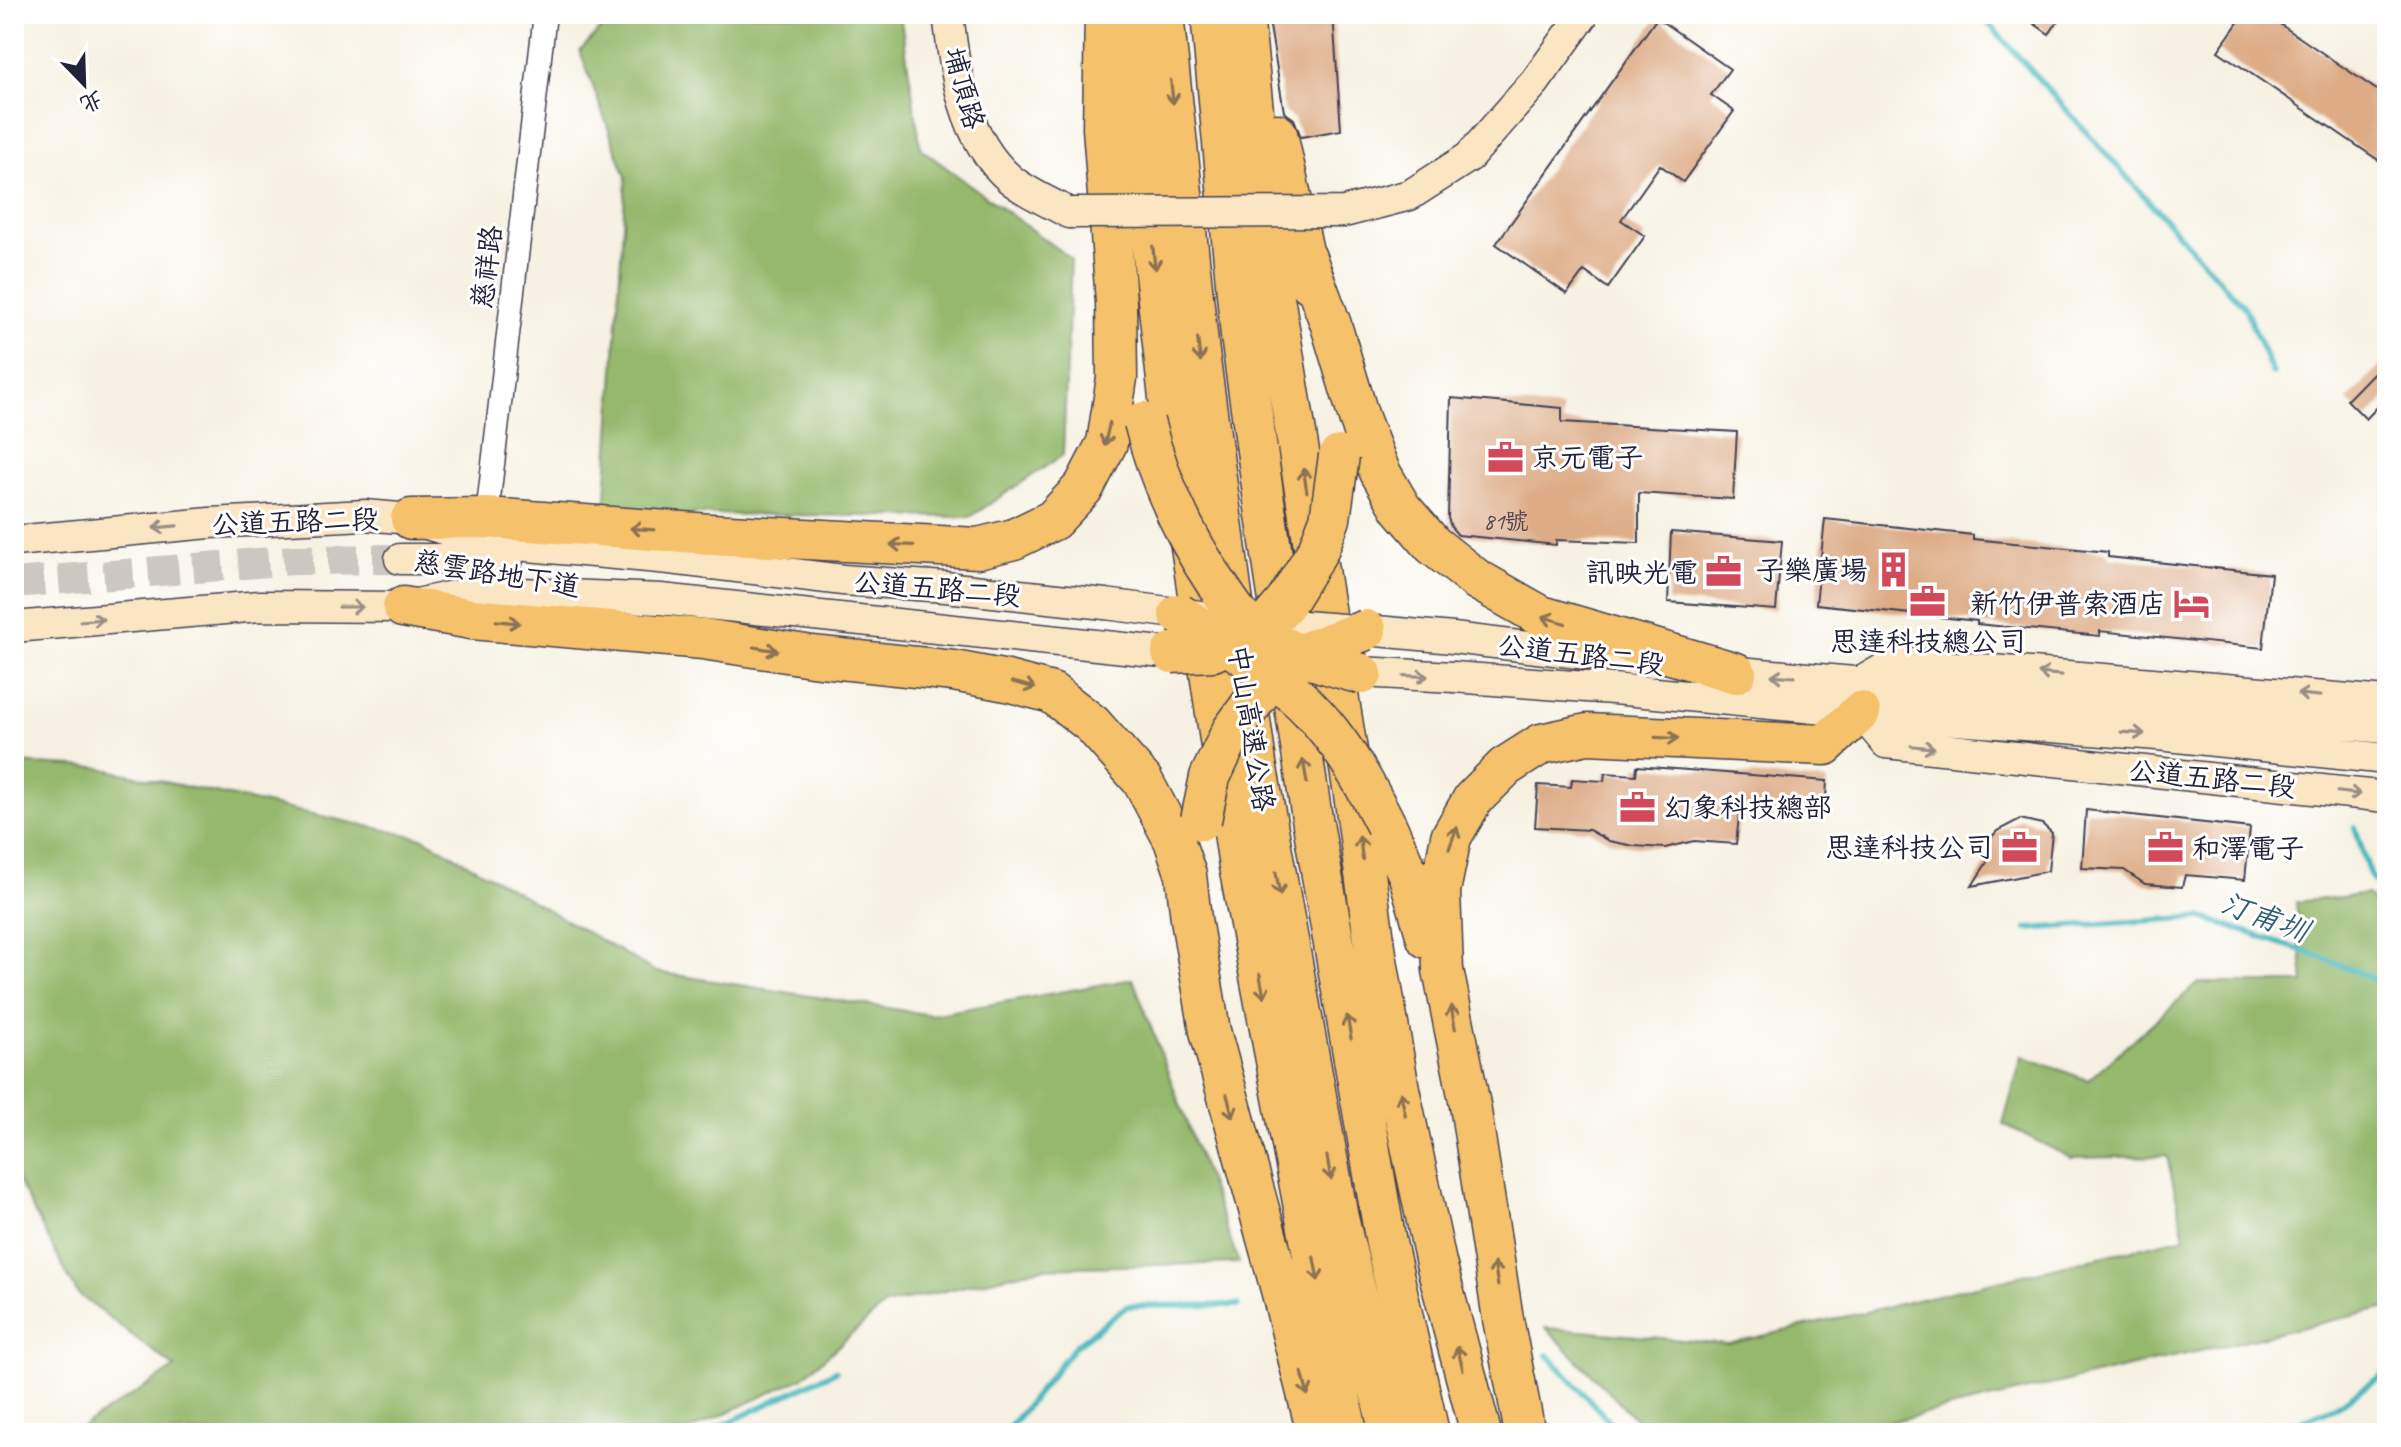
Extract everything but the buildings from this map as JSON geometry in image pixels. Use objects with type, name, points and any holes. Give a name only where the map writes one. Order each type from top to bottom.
[{"type":"highway","points":[[411,519],[978,548],[1014,539],[1053,520],[1084,487],[1107,443],[1117,378],[1116,302],[1103,128],[1105,14]]},
{"type":"highway","points":[[1126,14],[1170,407],[1239,866],[1347,1433]]},
{"type":"highway","name":"中山高速公路","points":[[1163,14],[1199,353],[1256,763],[1338,1218],[1390,1433]]},
{"type":"highway","name":"中山高速公路","points":[[1211,14],[1241,336],[1311,812],[1384,1228],[1429,1433]]},
{"type":"highway","points":[[1243,14],[1269,266],[1342,717],[1376,954],[1399,1089],[1436,1263],[1481,1433]]},
{"type":"highway","points":[[1210,1031],[1198,891],[1201,820],[1210,777],[1232,731],[1263,647],[1318,550],[1330,519],[1339,456],[1333,397],[1306,258],[1262,70],[1253,14]]},
{"type":"highway","points":[[1306,258],[1380,472],[1401,508],[1433,545],[1476,579],[1541,616],[1736,673]]},
{"type":"highway","points":[[1116,302],[1155,465],[1188,540],[1297,697],[1329,730],[1357,769],[1409,876],[1428,940],[1443,970]]},
{"type":"highway","points":[[403,607],[472,619],[703,639],[812,656],[954,671],[1052,693],[1092,724],[1142,780],[1174,840],[1186,875],[1210,1031],[1317,1433]]},
{"type":"highway","points":[[1179,614],[1263,647],[1362,674]]},
{"type":"highway","points":[[1172,653],[1263,647],[1366,630]]},
{"type":"highway","points":[[1525,1433],[1503,1319],[1470,1105],[1443,970],[1440,891],[1451,837],[1473,799],[1505,767],[1541,744],[1587,734],[1825,745],[1860,697]]},
{"type":"street","name":"慈祥路","points":[[486,522],[545,14]]},
{"type":"street","name":"埔頂路","points":[[948,14],[956,79],[978,141],[1010,179],[1069,213],[1344,212],[1410,195],[1469,157],[1535,82],[1584,14]]},
{"type":"street","name":"公道五路二段","points":[[14,541],[210,523],[365,515],[411,519],[484,542],[670,559],[843,580],[945,587],[1179,614]]},
{"type":"street","name":"慈雲路地下道","points":[[661,599],[400,559],[670,559]]},
{"type":"street","name":"公道五路二段","points":[[14,627],[260,606],[403,607],[476,591],[661,599],[1172,653]]},
{"type":"street","name":"公道五路二段","points":[[1366,630],[1736,673],[1860,697],[2158,735],[2387,759]]},
{"type":"street","points":[[1860,697],[1895,662],[2387,702]]},
{"type":"street","name":"公道五路二段","points":[[1362,674],[1454,677],[1613,689],[1860,697],[2387,728]]},
{"type":"street","name":"公道五路二段","points":[[1860,697],[1886,743],[2387,797]]},
{"type":"green space","points":[[614,14],[900,14],[921,149],[1071,259],[1063,455],[970,517],[605,513],[626,177],[580,51]]},
{"type":"green space","points":[[14,763],[95,767],[423,838],[656,972],[931,1015],[1133,979],[1239,1263],[1042,1268],[885,1305],[802,1378],[684,1433],[72,1433],[175,1368],[77,1293],[14,1174]]},
{"type":"green space","points":[[2368,894],[2387,927],[2387,1308],[1841,1433],[1649,1433],[1546,1328],[1728,1344],[2185,1237],[2167,1156],[2071,1158],[2003,1124],[2022,1056],[2088,1080],[2198,983],[2304,983],[2296,902]]},
{"type":"waterway","points":[[1980,14],[2245,308],[2273,374]]},
{"type":"waterway","points":[[2355,827],[2370,875],[2387,899]]},
{"type":"waterway","name":"汀甫圳","points":[[2027,929],[2201,917],[2313,954],[2387,984]]},
{"type":"waterway","points":[[1005,1433],[1075,1346],[1127,1306],[1238,1305]]},
{"type":"waterway","points":[[1548,1355],[1620,1433]]},
{"type":"waterway","name":"汀甫圳","points":[[707,1433],[836,1371]]},
{"type":"waterway","points":[[2275,1433],[2337,1406],[2387,1372]]},
{"type":"tunnel","points":[[14,583],[294,560],[400,559]]},
{"type":"place","name":"京元電子","points":[[1505,457]]},
{"type":"place","name":"子樂廣場","points":[[1894,570]]},
{"type":"place","name":"訊映光電","points":[[1724,572]]},
{"type":"place","name":"思達科技總公司","points":[[1928,601]]},
{"type":"place","name":"新竹伊普索酒店","points":[[2192,603]]},
{"type":"place","name":"幻象科技總部","points":[[1638,807]]},
{"type":"place","name":"思達科技公司","points":[[2019,847]]},
{"type":"place","name":"和澤電子","points":[[2166,848]]}]
